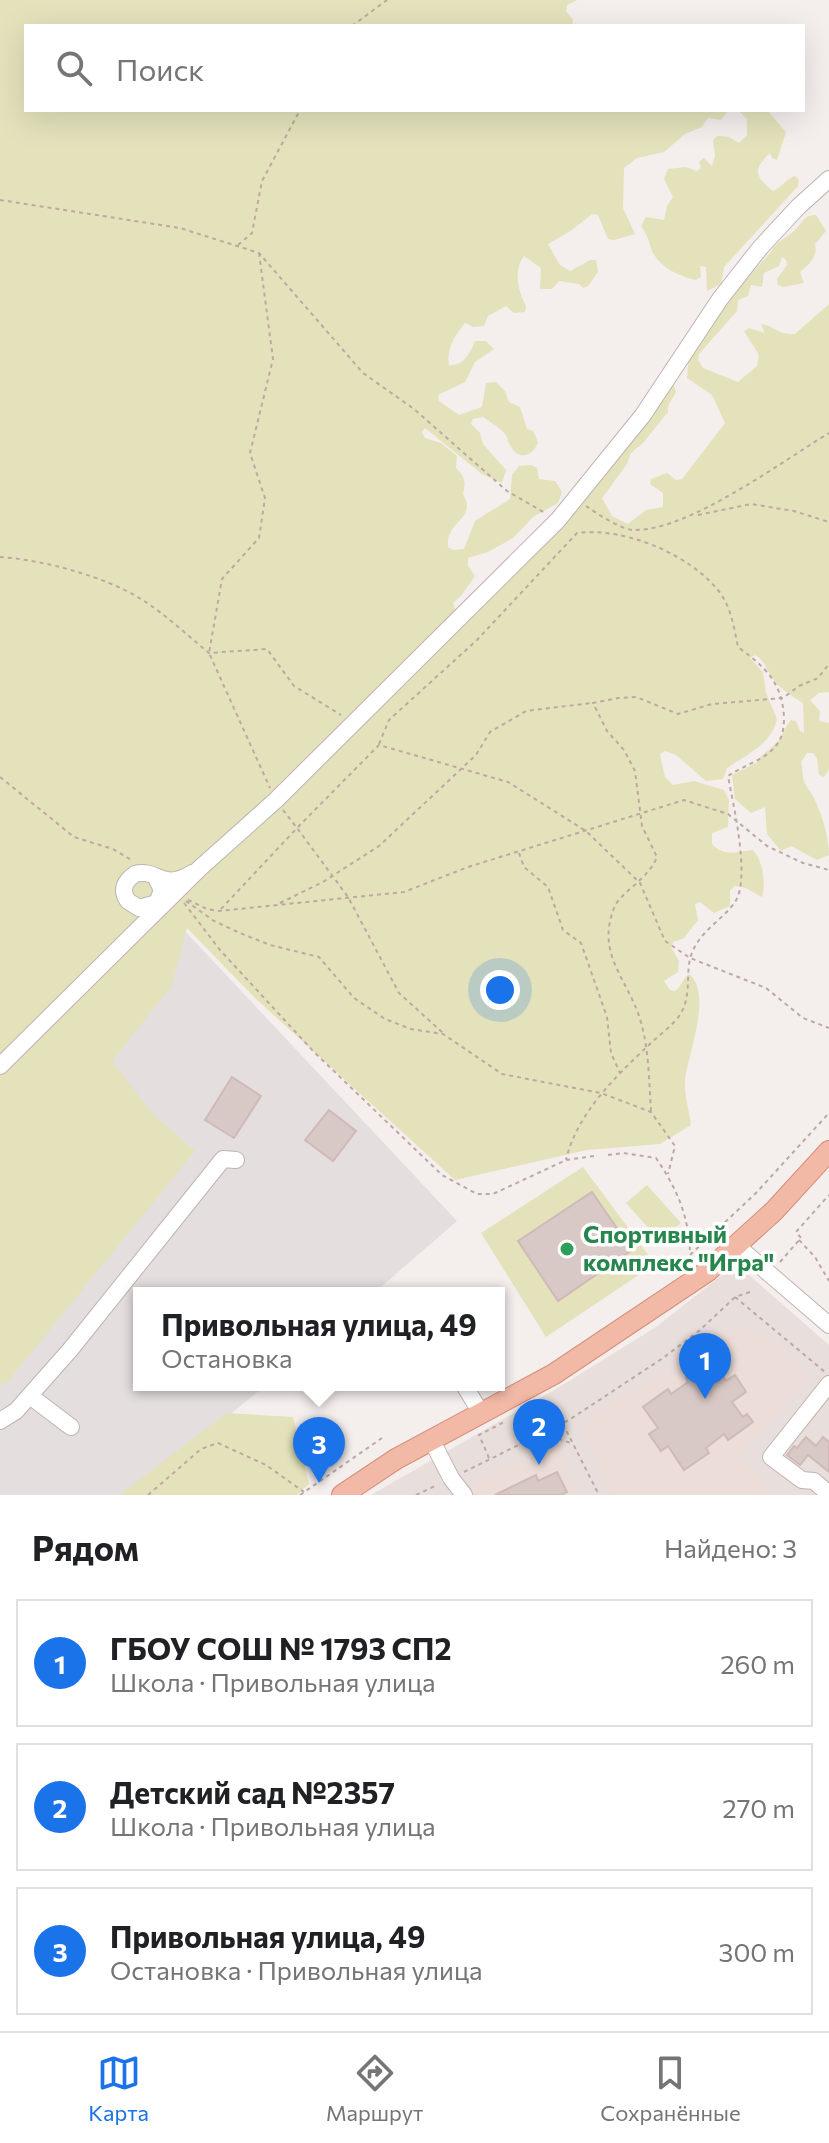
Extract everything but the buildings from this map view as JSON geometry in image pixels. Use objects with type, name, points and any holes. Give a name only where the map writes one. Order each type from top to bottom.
[{"type":"main road","points":[[342,1495],[431,1439],[554,1374],[708,1271],[774,1211],[829,1151]]},
{"type":"street","points":[[0,1066],[200,868],[276,800],[558,520],[643,415],[720,299],[760,248],[829,179]]},
{"type":"street","points":[[143,924],[124,896],[124,888],[130,877],[141,872],[164,882],[175,881],[200,868]]},
{"type":"street","points":[[132,905],[139,908],[157,903],[162,890],[156,878]]},
{"type":"street","points":[[0,1421],[16,1411],[30,1396],[146,1262],[223,1159],[236,1160]]},
{"type":"street","points":[[736,1245],[829,1325]]},
{"type":"street","points":[[829,1384],[771,1457],[802,1480],[814,1481],[829,1494]]},
{"type":"street","points":[[468,1391],[481,1413]]},
{"type":"street","points":[[30,1396],[71,1427]]},
{"type":"street","points":[[431,1439],[451,1478],[464,1495]]},
{"type":"path","points":[[355,24],[387,0]]},
{"type":"path","points":[[238,246],[252,233],[262,181],[299,112]]},
{"type":"path","points":[[0,200],[180,228],[259,253],[363,373],[414,409],[507,491],[558,520]]},
{"type":"path","points":[[209,653],[222,579],[259,538],[265,498],[250,453],[273,359],[259,253]]},
{"type":"path","points":[[693,516],[829,433]]},
{"type":"path","points":[[575,498],[596,513],[632,531],[751,504],[794,511],[829,522]]},
{"type":"path","points":[[219,911],[379,745],[389,720],[477,640],[577,533],[597,530],[687,560],[719,590],[733,619],[738,647],[760,663],[778,686],[783,698],[785,733],[771,751],[728,776],[739,823],[740,892],[734,904],[706,929],[690,958],[689,991],[681,1014],[601,1093],[571,1139],[566,1160]]},
{"type":"path","points":[[0,557],[17,558],[98,579],[141,599],[209,653],[276,800],[348,897],[399,993],[443,1034],[502,1074],[601,1093],[651,1112]]},
{"type":"path","points":[[209,653],[267,649],[294,686],[352,722]]},
{"type":"path","points":[[277,905],[333,876],[379,846],[476,755],[490,732],[526,711],[636,697],[678,714],[712,704],[783,698],[799,686],[818,678],[829,664]]},
{"type":"path","points":[[593,703],[607,731],[624,750],[635,771],[642,826],[657,857],[640,883],[614,905],[607,935],[611,961],[640,1018],[646,1048],[651,1112],[675,1146],[668,1174]]},
{"type":"path","points":[[379,745],[508,782],[586,831],[640,883],[665,941],[690,958],[766,988],[803,1018],[829,1028]]},
{"type":"path","points":[[0,777],[74,837],[113,849],[138,865]]},
{"type":"path","points":[[176,893],[207,909],[219,911],[404,892],[468,867],[684,800],[728,814],[767,846],[803,863],[829,870]]},
{"type":"path","points":[[519,853],[524,867],[548,887],[563,930],[581,943],[607,1017],[611,1053],[620,1074]]},
{"type":"path","points":[[176,893],[214,921],[240,933],[270,945],[319,957],[354,998],[385,1019],[411,1029],[443,1034]]},
{"type":"path","points":[[176,893],[220,950],[314,1052],[442,1175],[477,1194],[493,1194],[566,1160],[594,1156]]},
{"type":"path","points":[[608,1155],[623,1153],[656,1158],[668,1174],[689,1225],[690,1255],[756,1193],[829,1113]]},
{"type":"path","points":[[780,1262],[801,1238],[796,1232],[829,1195]]},
{"type":"path","points":[[799,1240],[815,1257],[829,1281]]},
{"type":"path","points":[[416,1495],[563,1423],[663,1358],[700,1330],[735,1297],[753,1291]]},
{"type":"path","points":[[735,1297],[829,1375]]},
{"type":"path","points":[[490,1460],[479,1435],[506,1421]]},
{"type":"path","points":[[563,1423],[599,1495]]},
{"type":"path","points":[[542,1434],[573,1443]]},
{"type":"path","points":[[300,1495],[382,1438]]},
{"type":"path","points":[[148,1495],[201,1449],[218,1443],[266,1465],[304,1492]]},
{"type":"shaded area","points":[[0,787],[182,928],[457,1221],[381,1287],[133,1287],[133,1391],[259,1391],[132,1495],[0,1495]]},
{"type":"shaded area","points":[[722,1275],[749,1275],[829,1345],[829,1495],[371,1495],[561,1386],[656,1327]]},
{"type":"shaded area","points":[[743,1329],[760,1331],[810,1374],[741,1456],[770,1495],[611,1495],[581,1423],[723,1333]]},
{"type":"shaded area","points":[[556,1446],[578,1495],[475,1495],[470,1484]]},
{"type":"green space","points":[[0,0],[577,0],[567,5],[566,11],[572,24],[24,24],[24,112],[727,112],[721,120],[708,118],[702,127],[685,134],[664,152],[637,158],[624,168],[623,208],[635,234],[608,239],[598,215],[592,214],[548,244],[560,265],[570,271],[596,260],[598,272],[588,286],[583,288],[579,284],[559,281],[552,289],[540,289],[541,268],[524,256],[518,274],[525,312],[514,313],[506,306],[488,316],[484,326],[473,327],[465,323],[455,337],[450,348],[449,365],[462,361],[475,341],[486,341],[494,349],[475,362],[465,382],[438,395],[439,401],[459,415],[482,407],[486,383],[496,382],[505,391],[509,402],[520,407],[527,429],[533,431],[538,442],[529,454],[517,454],[497,427],[483,417],[473,419],[471,424],[480,433],[483,444],[506,470],[502,483],[482,474],[425,428],[422,432],[425,438],[441,443],[457,456],[456,468],[464,480],[463,494],[467,509],[448,538],[448,547],[453,550],[464,549],[475,521],[510,499],[512,475],[519,466],[537,468],[539,479],[555,481],[562,492],[558,503],[533,517],[513,538],[488,552],[468,558],[468,566],[475,576],[453,603],[455,609],[460,611],[478,598],[668,384],[674,386],[676,392],[668,412],[631,453],[627,464],[602,498],[612,516],[628,524],[646,510],[663,507],[663,493],[650,484],[651,479],[667,473],[676,480],[682,479],[725,423],[712,395],[687,378],[689,354],[714,315],[776,245],[806,218],[816,215],[826,231],[815,244],[812,260],[800,272],[804,283],[778,285],[777,279],[787,265],[782,257],[779,266],[764,273],[762,287],[751,285],[748,296],[738,300],[737,311],[699,354],[698,360],[703,368],[738,382],[757,366],[759,355],[744,331],[749,328],[765,333],[761,324],[783,333],[795,334],[829,304],[829,692],[819,693],[810,700],[820,711],[819,721],[829,723],[829,769],[824,777],[819,775],[817,758],[813,753],[807,753],[801,762],[804,782],[822,819],[829,855],[817,860],[791,846],[781,851],[767,834],[765,807],[751,813],[735,799],[732,775],[756,763],[778,740],[791,720],[796,721],[804,733],[803,703],[777,684],[755,655],[750,658],[763,672],[766,693],[777,719],[764,742],[727,768],[723,779],[706,781],[676,755],[665,751],[660,754],[665,777],[673,785],[694,781],[724,790],[729,800],[728,827],[712,833],[712,844],[726,852],[753,850],[764,879],[762,897],[735,886],[730,890],[730,906],[714,913],[700,902],[695,904],[698,920],[684,938],[673,942],[671,947],[679,961],[678,972],[664,981],[670,990],[675,991],[689,974],[696,983],[699,995],[697,1024],[685,1080],[691,1125],[660,1144],[587,1150],[455,1180],[255,998],[187,928],[171,987],[112,1061],[153,1114],[195,1151],[5,1385],[0,1383]]},
{"type":"green space","points":[[740,112],[769,112],[786,132],[777,160],[770,153],[760,164],[758,173],[762,181],[773,191],[795,176],[799,180],[798,186],[724,267],[721,284],[707,291],[706,267],[700,266],[701,277],[696,280],[671,270],[655,257],[641,226],[646,217],[664,220],[673,197],[664,179],[668,169],[686,167],[697,171],[701,168],[699,162],[704,158],[712,166],[715,156],[713,140],[717,136],[729,137],[739,143],[747,135],[747,119]]},
{"type":"green space","name":"Спортивный комплекс \"Игра\"","points":[[583,1167],[655,1264],[546,1337],[481,1233]]},
{"type":"green space","points":[[647,1185],[681,1223],[660,1241],[626,1203]]},
{"type":"green space","points":[[227,1413],[293,1417],[309,1484],[297,1495],[119,1495]]},
{"type":"place","name":"Спортивный комплекс \"Игра\"","points":[[567,1249]]},
{"type":"place","name":"ГБОУ СОШ № 1793 СП2","points":[[705,1399]]},
{"type":"place","name":"Детский сад №2357","points":[[539,1465]]},
{"type":"place","name":"Привольная улица, 49","points":[[319,1483]]}]
